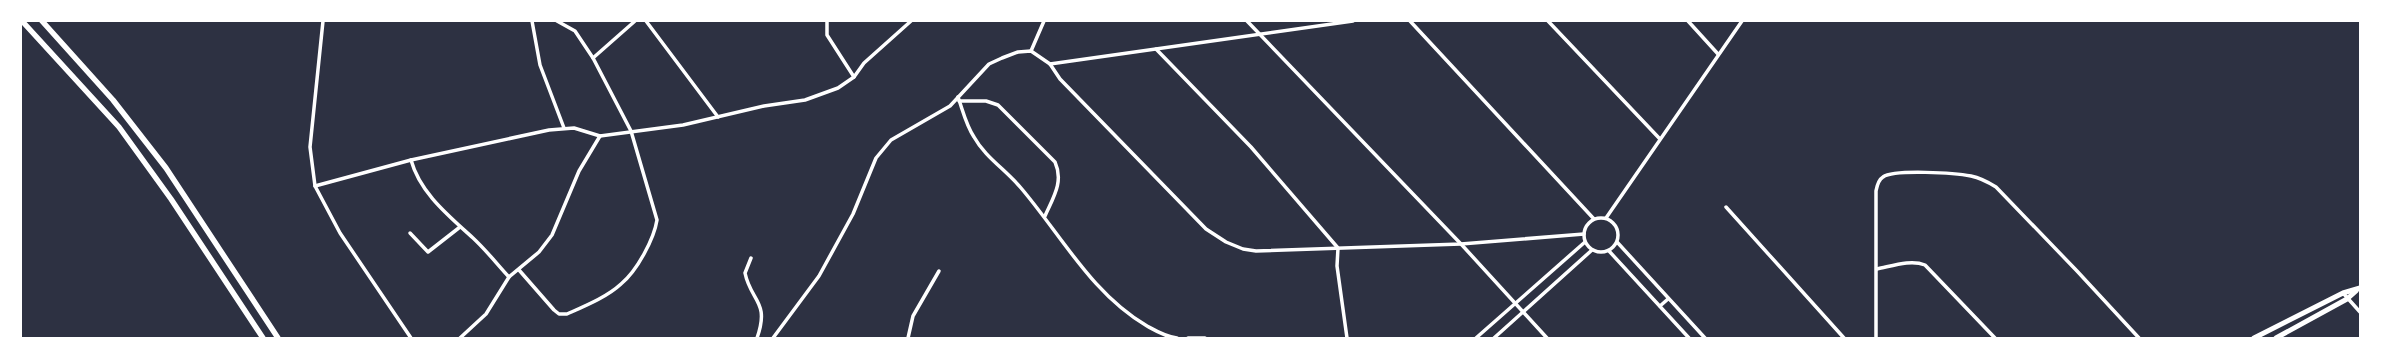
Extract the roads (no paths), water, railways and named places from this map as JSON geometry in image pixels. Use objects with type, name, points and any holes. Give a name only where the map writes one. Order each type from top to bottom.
[{"type":"highway","points":[[22,21],[119,127],[172,199],[263,338]]},
{"type":"highway","points":[[42,21],[113,100],[166,168],[278,338]]},
{"type":"main road","points":[[2254,338],[2343,293],[2358,289]]},
{"type":"main road","points":[[2276,338],[2347,299],[2358,289]]},
{"type":"street","points":[[323,21],[310,147],[315,186],[340,233],[411,338]]},
{"type":"street","points":[[532,21],[540,65],[564,128]]},
{"type":"street","points":[[518,270],[554,310],[564,315],[576,310],[622,284],[646,251],[655,230],[657,220],[631,131],[593,58],[575,31],[557,21]]},
{"type":"street","points":[[593,58],[635,21]]},
{"type":"street","points":[[646,21],[718,117]]},
{"type":"street","points":[[827,21],[825,27],[827,35],[854,77]]},
{"type":"street","points":[[315,186],[411,160],[564,128],[574,128],[600,136],[683,125],[805,100],[838,88],[854,77],[864,63],[911,21]]},
{"type":"street","points":[[1031,52],[1044,21]]},
{"type":"street","points":[[1247,21],[1461,244],[1514,304],[1547,338]]},
{"type":"street","points":[[1050,64],[1258,33],[1353,21]]},
{"type":"street","points":[[1410,21],[1594,219]]},
{"type":"street","points":[[1548,21],[1659,138]]},
{"type":"street","points":[[1688,21],[1718,54]]},
{"type":"street","points":[[1606,218],[1659,138],[1742,21]]},
{"type":"street","points":[[1156,49],[1251,147],[1338,248],[1337,266],[1347,338]]},
{"type":"street","points":[[773,338],[819,276],[853,214],[876,158],[883,147],[907,129],[950,106],[959,99],[989,64],[1018,52],[1031,52],[1050,64],[1060,78],[1192,216],[1226,242],[1243,249],[1256,251],[1461,244],[1584,234]]},
{"type":"street","points":[[959,99],[974,138],[989,156],[1012,177],[1045,216],[1084,270],[1124,312],[1162,334],[1177,338]]},
{"type":"street","points":[[959,99],[986,101],[998,105],[1055,162],[1058,169],[1059,184],[1045,216]]},
{"type":"street","points":[[460,338],[486,314],[509,277],[539,252],[552,235],[579,171],[600,136]]},
{"type":"street","points":[[411,160],[418,179],[435,201],[460,227],[492,256],[509,277]]},
{"type":"street","points":[[1876,338],[1876,191],[1878,183],[1883,177],[1894,174],[1930,172],[1971,176],[1985,179],[2010,201],[2139,338]]},
{"type":"street","points":[[1726,207],[1844,338]]},
{"type":"street","points":[[1606,218],[1615,225],[1618,236],[1617,242],[1609,251],[1597,252],[1592,250],[1585,242],[1585,228],[1594,219],[1606,218]]},
{"type":"street","points":[[410,233],[428,252],[460,227]]},
{"type":"street","points":[[1476,338],[1585,242]]},
{"type":"street","points":[[1617,242],[1705,338]]},
{"type":"street","points":[[1494,338],[1592,250]]},
{"type":"street","points":[[1609,251],[1689,338]]},
{"type":"street","points":[[751,258],[745,273],[761,308],[763,317],[757,338]]},
{"type":"street","points":[[1877,268],[1918,262],[1926,265],[1995,338]]},
{"type":"street","points":[[908,338],[913,316],[940,271]]},
{"type":"street","points":[[2343,293],[2360,312]]},
{"type":"street","points":[[1660,306],[1668,299]]},
{"type":"street","points":[[1188,338],[1205,338]]}]
